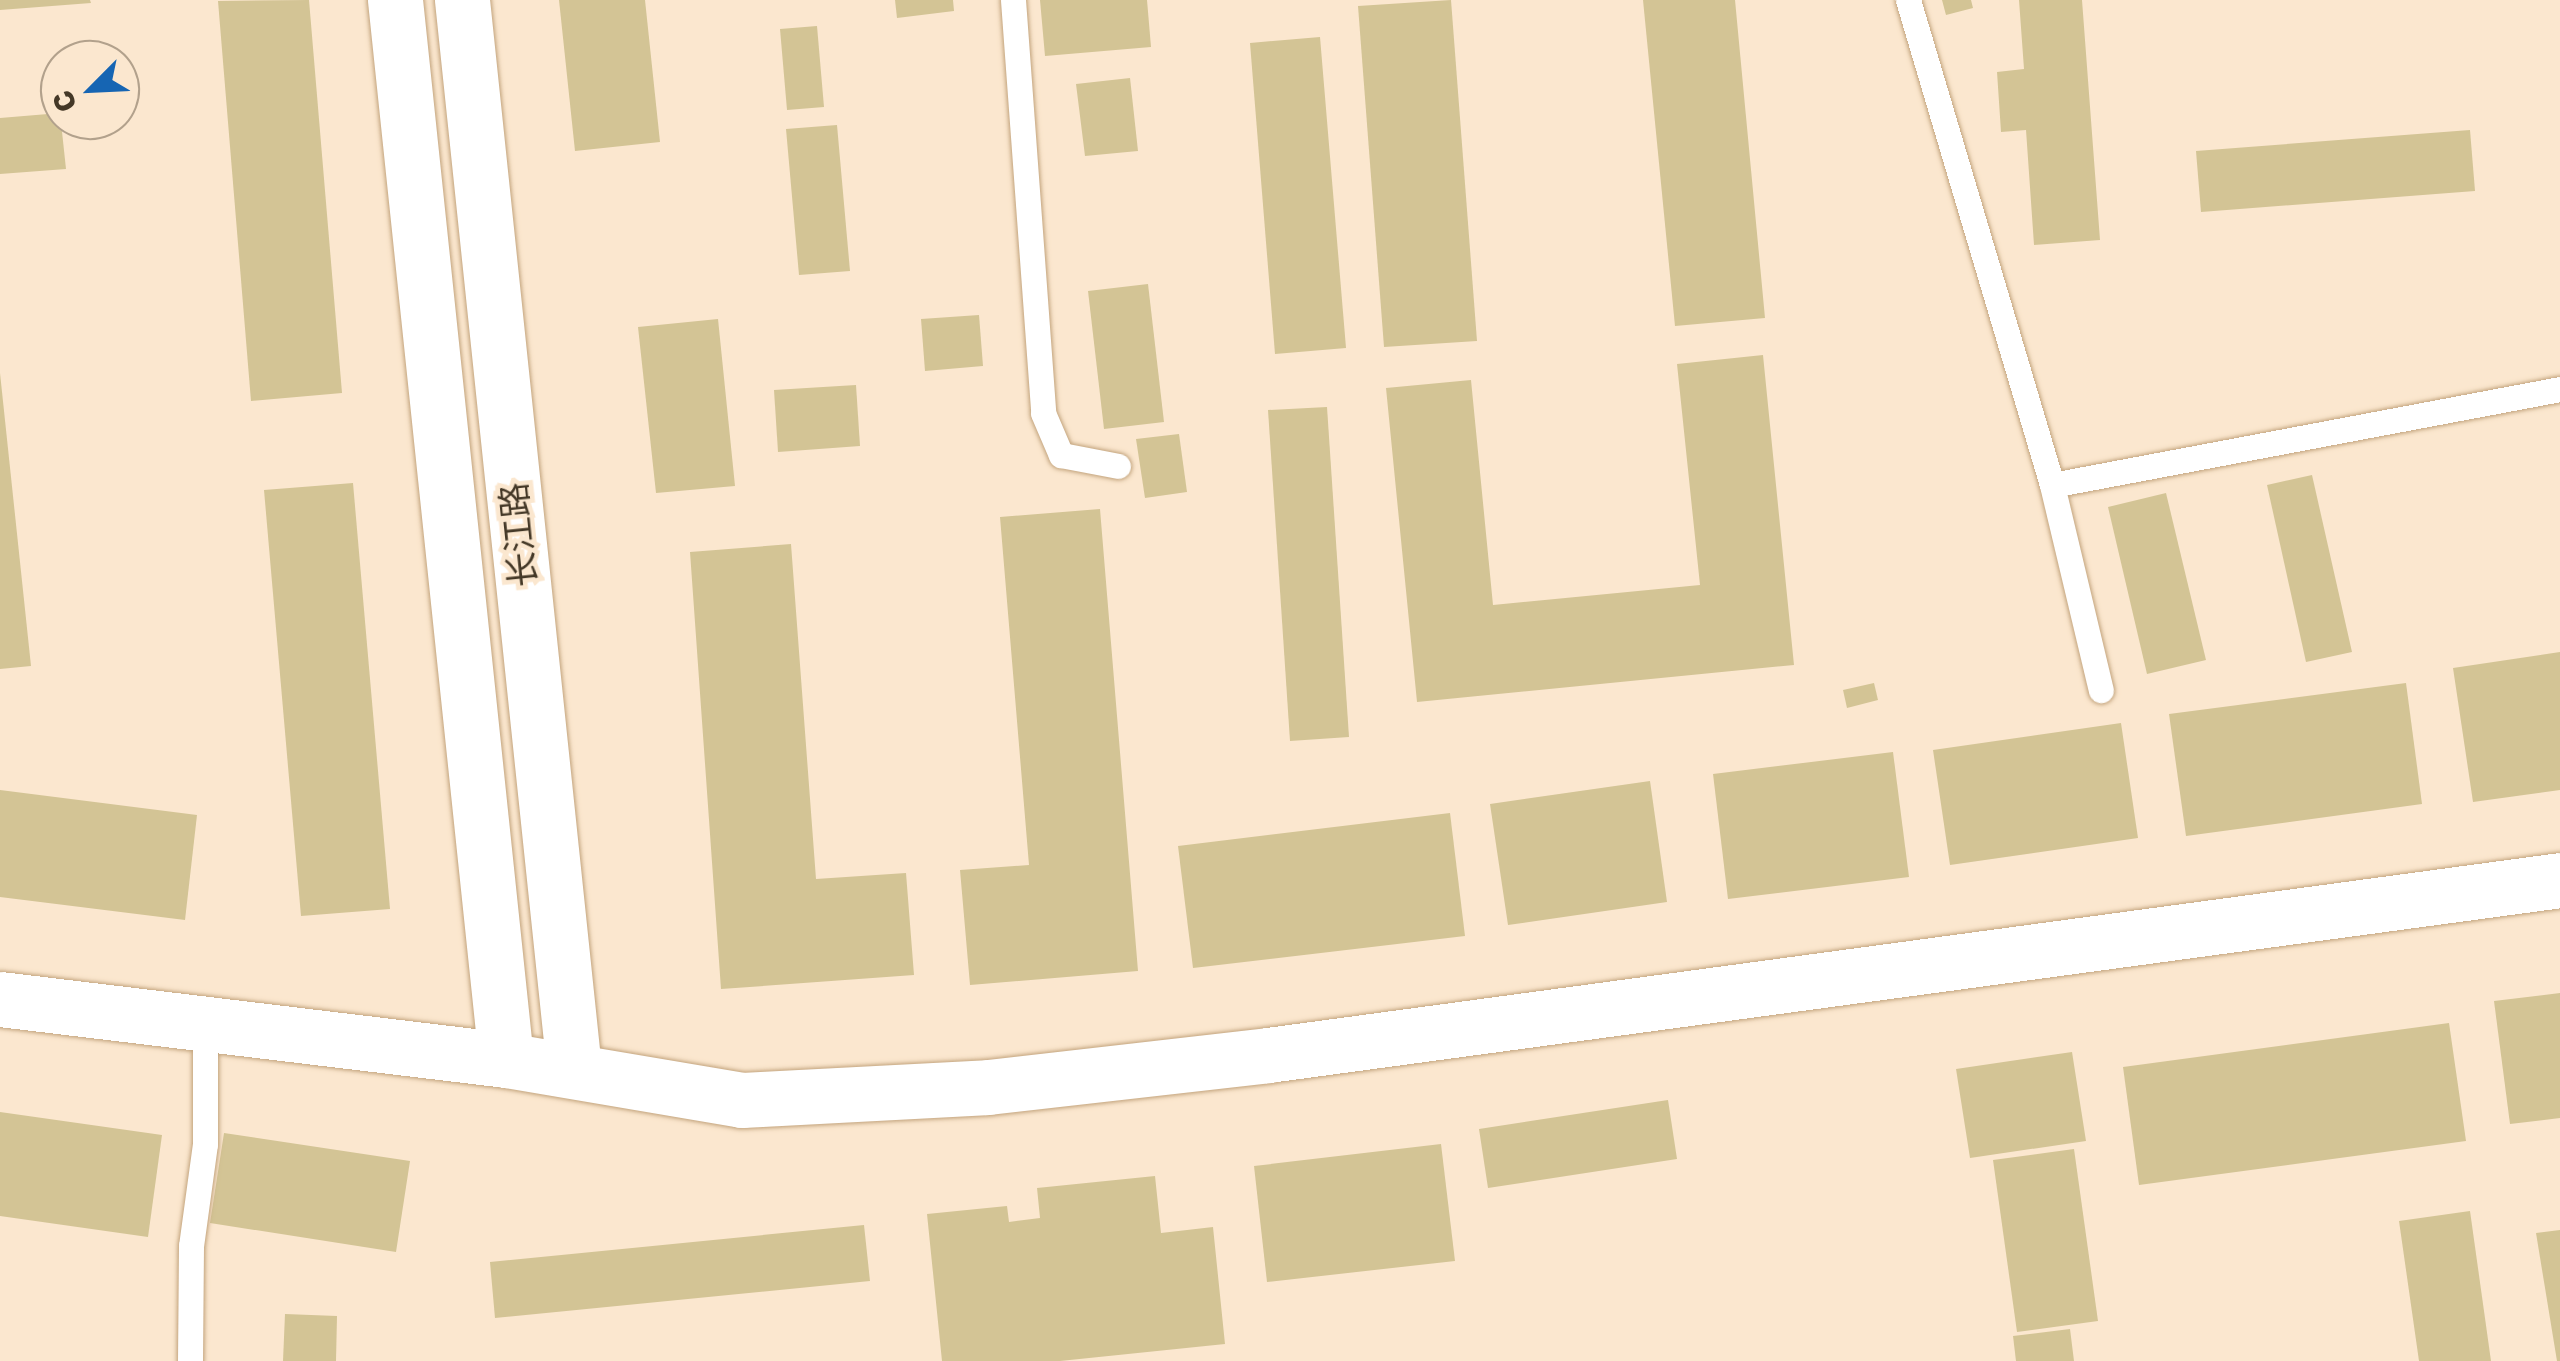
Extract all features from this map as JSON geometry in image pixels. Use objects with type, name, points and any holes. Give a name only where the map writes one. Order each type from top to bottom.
[{"type":"street","name":"长江路","points":[[395,0],[506,1060]]},
{"type":"street","name":"长江路","points":[[462,0],[574,1069]]},
{"type":"street","points":[[0,999],[574,1069],[742,1100],[988,1087],[1268,1056],[2560,880]]},
{"type":"lane","points":[[1013,0],[1043,414],[1062,455],[1118,466]]},
{"type":"lane","points":[[1908,0],[2052,485],[2101,690]]},
{"type":"lane","points":[[2052,485],[2560,389]]},
{"type":"lane","points":[[190,1361],[191,1246],[205,1144],[204,1026]]},
{"type":"building","points":[[0,0],[90,0],[91,3],[0,10]]},
{"type":"building","points":[[309,0],[342,393],[251,401],[218,1]]},
{"type":"building","points":[[559,0],[645,0],[660,142],[575,151]]},
{"type":"building","points":[[895,0],[953,0],[954,11],[897,18]]},
{"type":"building","points":[[1040,0],[1147,0],[1151,47],[1045,56]]},
{"type":"building","points":[[1451,0],[1477,341],[1384,347],[1358,6]]},
{"type":"building","points":[[1643,0],[1735,0],[1765,318],[1675,326]]},
{"type":"building","points":[[1942,0],[1971,0],[1973,8],[1946,15]]},
{"type":"building","points":[[2019,0],[2082,0],[2100,240],[2034,245],[2026,130],[2001,132],[1997,72],[2024,69]]},
{"type":"building","points":[[817,26],[824,107],[787,110],[780,29]]},
{"type":"building","points":[[1320,37],[1346,348],[1275,354],[1250,43]]},
{"type":"building","points":[[1130,78],[1138,151],[1085,156],[1076,84]]},
{"type":"building","points":[[40,115],[40,140],[63,140],[66,169],[0,174],[0,118]]},
{"type":"building","points":[[837,125],[850,271],[799,275],[786,129]]},
{"type":"building","points":[[2470,130],[2475,191],[2201,212],[2196,151]]},
{"type":"building","points":[[1148,284],[1164,422],[1104,429],[1088,291]]},
{"type":"building","points":[[979,315],[983,366],[925,371],[921,319]]},
{"type":"building","points":[[718,319],[735,486],[656,493],[638,327]]},
{"type":"building","points":[[1763,355],[1794,665],[1417,702],[1386,388],[1471,380],[1493,605],[1700,585],[1677,364]]},
{"type":"building","points":[[0,373],[31,666],[0,669]]},
{"type":"building","points":[[856,385],[860,446],[778,452],[774,390]]},
{"type":"building","points":[[1327,407],[1349,737],[1290,741],[1268,410]]},
{"type":"building","points":[[1179,434],[1187,492],[1145,498],[1136,439]]},
{"type":"building","points":[[2312,475],[2352,652],[2306,662],[2267,485]]},
{"type":"building","points":[[353,483],[390,909],[301,916],[264,490]]},
{"type":"building","points":[[2166,493],[2206,660],[2147,674],[2108,507]]},
{"type":"building","points":[[1100,509],[1138,971],[970,985],[960,870],[1029,865],[1000,517]]},
{"type":"building","points":[[791,544],[816,879],[906,873],[914,975],[721,989],[690,552]]},
{"type":"building","points":[[2560,652],[2560,790],[2473,802],[2453,668]]},
{"type":"building","points":[[1874,683],[1878,700],[1847,708],[1843,690]]},
{"type":"building","points":[[2406,683],[2422,804],[2186,836],[2169,714]]},
{"type":"building","points":[[2121,723],[2138,838],[1950,865],[1933,750]]},
{"type":"building","points":[[1893,752],[1909,877],[1728,899],[1713,774]]},
{"type":"building","points":[[1650,781],[1667,902],[1508,925],[1490,804]]},
{"type":"building","points":[[0,790],[197,815],[185,920],[0,897]]},
{"type":"building","points":[[1450,813],[1465,936],[1193,968],[1178,846]]},
{"type":"building","points":[[2560,993],[2560,1118],[2510,1124],[2494,1001]]},
{"type":"building","points":[[2449,1023],[2466,1141],[2139,1185],[2123,1067]]},
{"type":"building","points":[[2072,1052],[2086,1141],[1970,1158],[1956,1069]]},
{"type":"building","points":[[1668,1100],[1677,1159],[1488,1188],[1479,1129]]},
{"type":"building","points":[[0,1112],[162,1135],[148,1237],[0,1216]]},
{"type":"building","points":[[224,1133],[410,1161],[396,1252],[210,1223]]},
{"type":"building","points":[[1441,1144],[1455,1261],[1267,1282],[1254,1166]]},
{"type":"building","points":[[2074,1149],[2098,1321],[2017,1332],[1993,1160]]},
{"type":"building","points":[[1155,1176],[1161,1233],[1213,1227],[1225,1344],[1060,1361],[942,1361],[927,1214],[1007,1206],[1009,1222],[1040,1218],[1037,1188]]},
{"type":"building","points":[[2470,1211],[2491,1361],[2419,1361],[2399,1221]]},
{"type":"building","points":[[864,1225],[870,1281],[495,1318],[490,1262]]},
{"type":"building","points":[[2560,1230],[2560,1361],[2557,1361],[2536,1233]]},
{"type":"building","points":[[285,1314],[337,1316],[336,1361],[283,1361]]},
{"type":"building","points":[[2070,1329],[2074,1361],[2016,1361],[2013,1336]]}]
